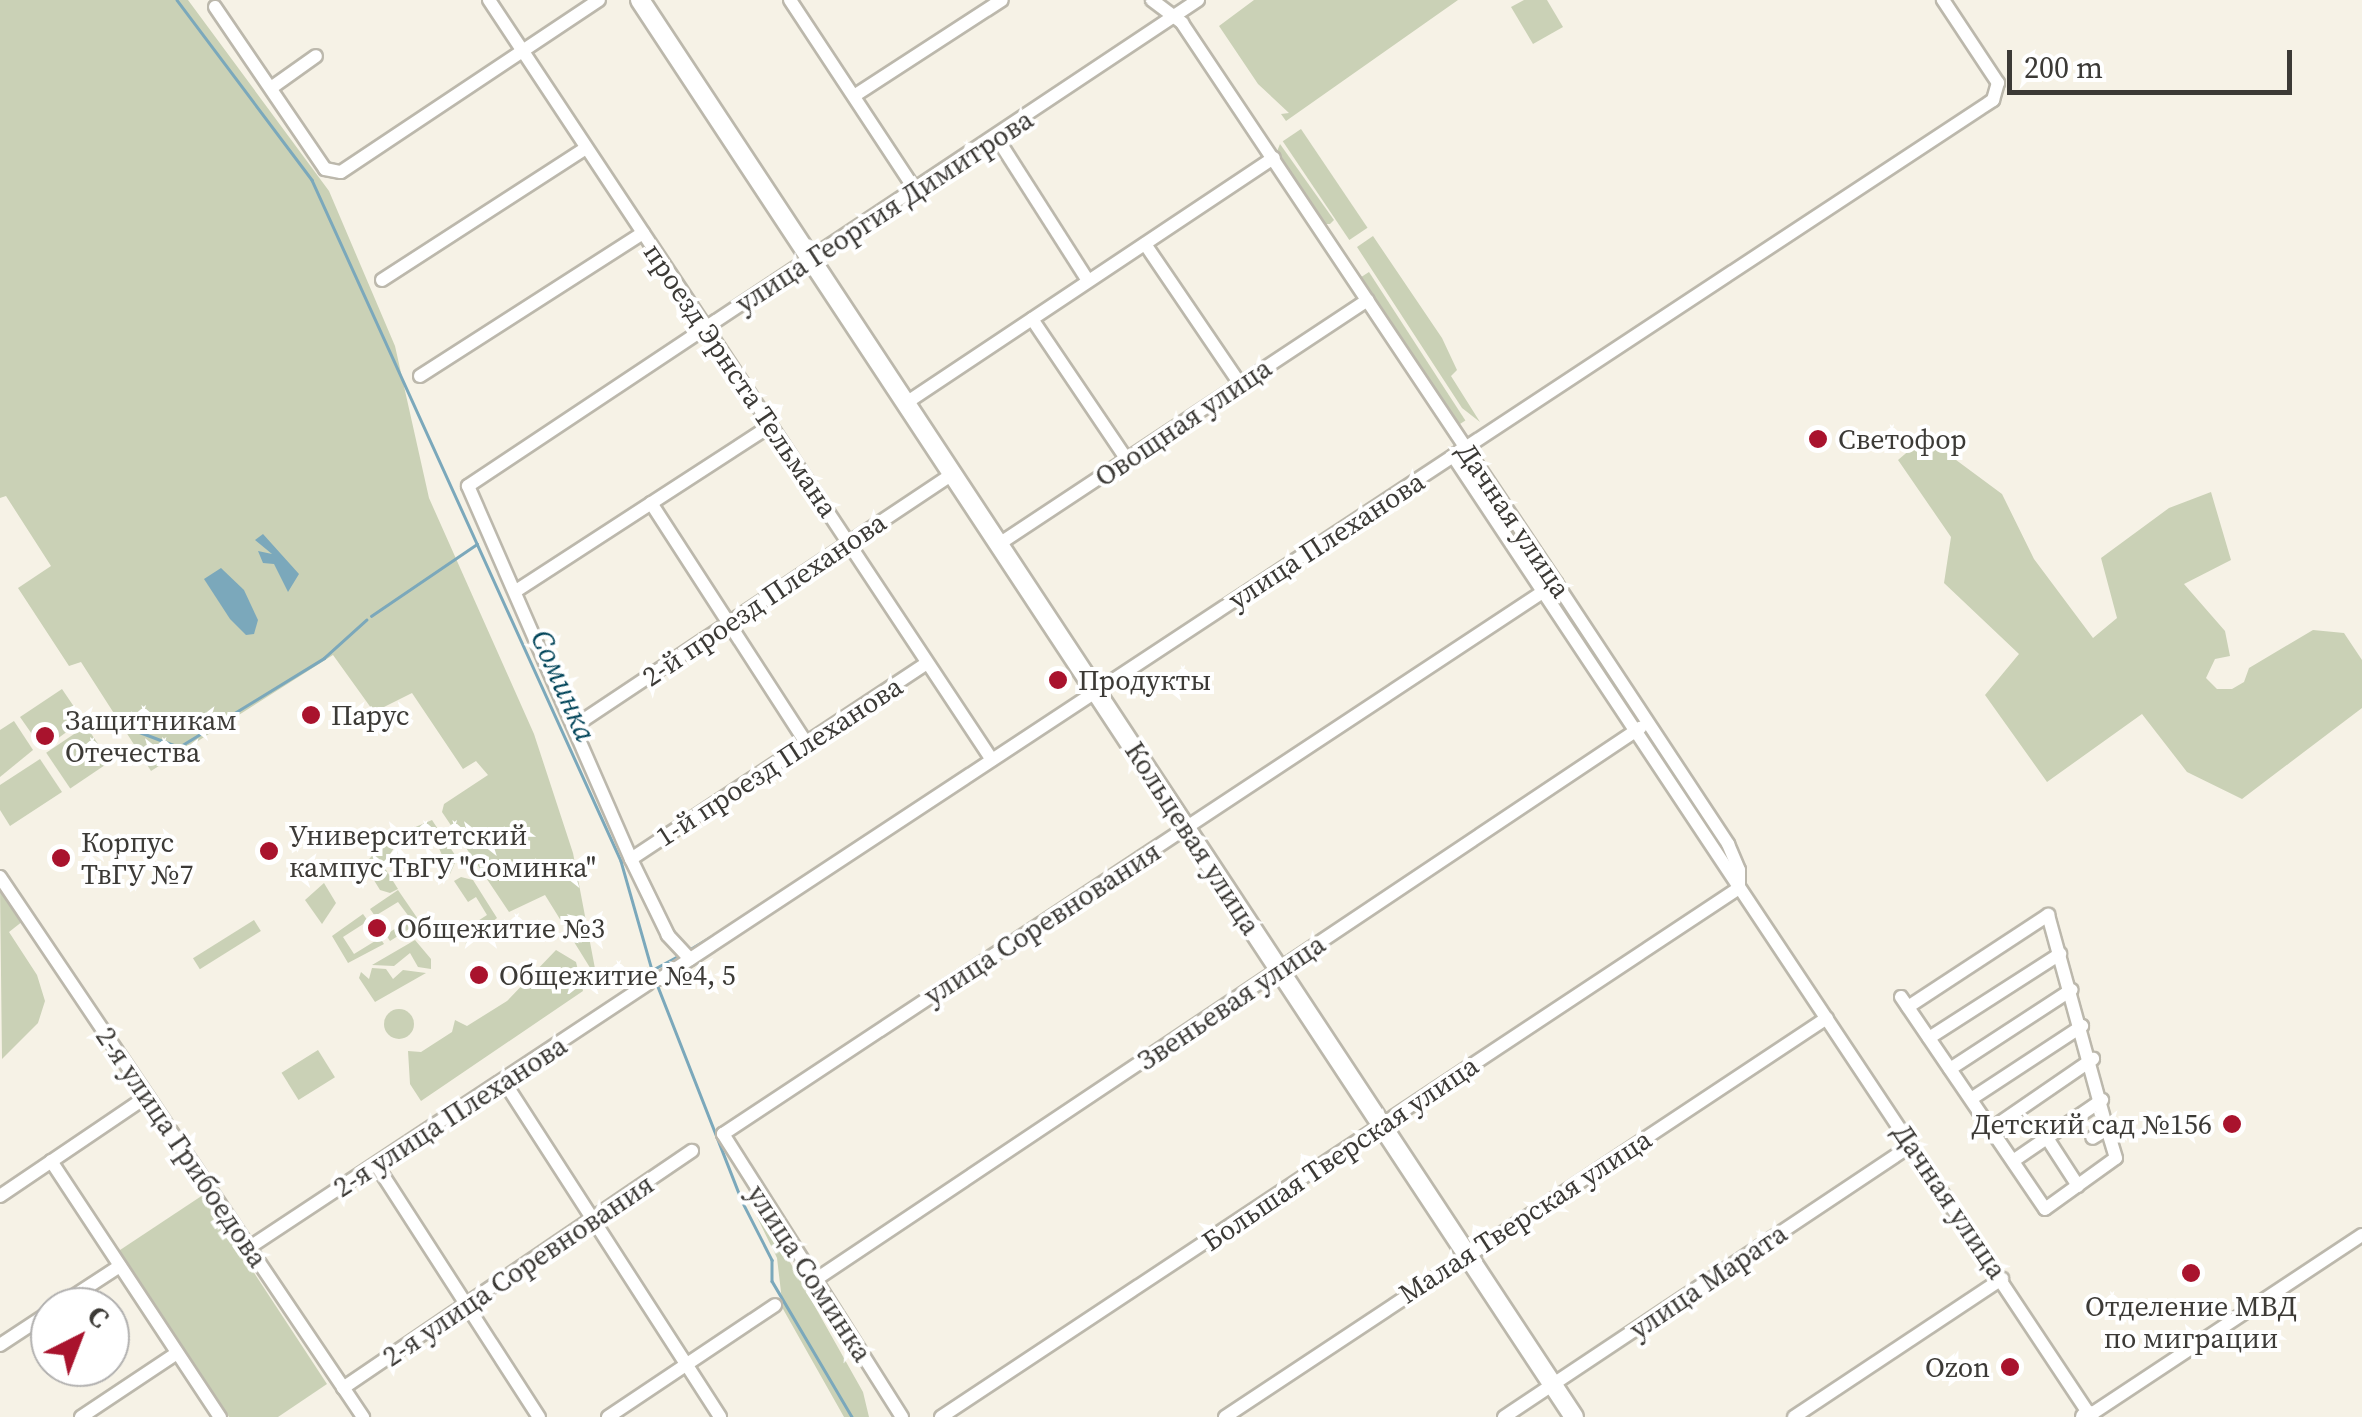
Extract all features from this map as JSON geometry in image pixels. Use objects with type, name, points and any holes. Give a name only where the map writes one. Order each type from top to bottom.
[{"type":"main road","name":"Кольцевая улица","points":[[640,0],[1574,1417]]},
{"type":"street","name":"проезд Эрнста Тельмана","points":[[489,0],[992,760]]},
{"type":"street","points":[[215,7],[325,170],[341,172],[599,0]]},
{"type":"street","points":[[854,96],[1002,0]]},
{"type":"street","name":"Дачная улица","points":[[1152,0],[1182,24],[1556,582],[1738,888],[2002,1279],[2089,1417]]},
{"type":"street","name":"улица Георгия Димитрова","points":[[518,589],[468,486],[997,138],[1198,0]]},
{"type":"street","name":"улица Плеханова","points":[[654,982],[1993,100],[1998,83],[1943,0]]},
{"type":"street","points":[[797,2],[916,191]]},
{"type":"street","points":[[271,88],[316,56]]},
{"type":"street","points":[[997,138],[1088,281]]},
{"type":"street","points":[[382,280],[586,148]]},
{"type":"street","points":[[906,403],[1274,158]]},
{"type":"street","points":[[420,376],[644,234]]},
{"type":"street","points":[[1145,244],[1240,384]]},
{"type":"street","name":"Овощная улица","points":[[1000,544],[1367,300]]},
{"type":"street","points":[[1032,319],[1127,460]]},
{"type":"street","points":[[690,959],[668,935],[631,859],[518,589],[770,426]]},
{"type":"street","name":"Дачная улица","points":[[1453,456],[1542,592],[1641,728]]},
{"type":"street","name":"2-й проезд Плеханова","points":[[576,725],[952,474]]},
{"type":"street","points":[[651,503],[806,743]]},
{"type":"street","name":"улица Соревнования","points":[[728,1130],[1556,582]]},
{"type":"street","name":"1-й проезд Плеханова","points":[[631,859],[928,663]]},
{"type":"street","name":"Звеньевая улица","points":[[815,1280],[1641,728]]},
{"type":"street","name":"2-я улица Грибоедова","points":[[0,877],[363,1417]]},
{"type":"street","name":"Большая Тверская улица","points":[[940,1417],[1738,888]]},
{"type":"street","points":[[2048,915],[2071,990],[2093,1059],[2116,1158],[2046,1209],[1905,1002],[2048,915]]},
{"type":"street","points":[[1929,1038],[2060,954]]},
{"type":"street","name":"2-я улица Плеханова","points":[[250,1246],[505,1083],[654,982]]},
{"type":"street","points":[[1950,1069],[2071,990]]},
{"type":"street","name":"Малая Тверская улица","points":[[1225,1417],[1466,1253],[1827,1018]]},
{"type":"street","points":[[1970,1099],[2082,1026]]},
{"type":"street","points":[[1991,1129],[2093,1059]]},
{"type":"street","points":[[505,1083],[720,1417]]},
{"type":"street","points":[[0,1196],[146,1097]]},
{"type":"street","points":[[2012,1161],[2102,1100]]},
{"type":"street","points":[[2092,1138],[2108,1129]]},
{"type":"street","name":"улица Соминка","points":[[728,1130],[722,1134],[902,1417]]},
{"type":"street","points":[[2046,1138],[2078,1186]]},
{"type":"street","name":"улица Марата","points":[[1504,1417],[1912,1145]]},
{"type":"street","name":"2-я улица Соревнования","points":[[344,1388],[692,1152]]},
{"type":"street","points":[[51,1161],[220,1417]]},
{"type":"street","points":[[376,1166],[539,1417]]},
{"type":"street","points":[[2089,1417],[2362,1236]]},
{"type":"street","points":[[88,1287],[120,1266]]},
{"type":"street","points":[[1794,1417],[2002,1279]]},
{"type":"street","points":[[608,1417],[774,1305]]},
{"type":"street","points":[[0,1345],[30,1325]]},
{"type":"street","points":[[81,1417],[178,1353]]},
{"type":"green space","points":[[0,0],[188,0],[329,191],[395,346],[429,498],[534,734],[573,853],[597,979],[545,895],[509,912],[442,812],[444,804],[488,775],[476,761],[463,769],[412,693],[374,712],[333,655],[151,771],[81,662],[69,666],[18,588],[51,566],[6,496],[0,498]]},
{"type":"green space","points":[[1254,0],[1458,0],[1286,121],[1281,114],[1289,113],[1258,84],[1219,26]]},
{"type":"green space","points":[[1524,0],[1547,0],[1563,27],[1533,44],[1511,7]]},
{"type":"green space","points":[[1301,129],[1368,228],[1349,240],[1283,141]]},
{"type":"green space","points":[[1280,144],[1334,220],[1330,224],[1322,224],[1276,154]]},
{"type":"green space","points":[[1373,236],[1442,338],[1457,370],[1451,376],[1480,422],[1462,408],[1357,247]]},
{"type":"green space","points":[[1369,272],[1465,420],[1455,427],[1359,279]]},
{"type":"green space","points":[[1925,437],[2002,494],[2034,559],[2093,638],[2117,618],[2101,558],[2169,508],[2211,492],[2231,560],[2184,584],[2225,631],[2230,656],[2215,659],[2206,678],[2217,689],[2232,689],[2244,682],[2249,668],[2313,630],[2344,633],[2362,660],[2362,708],[2242,799],[2187,772],[2142,714],[2047,782],[1985,695],[2019,654],[1944,583],[1951,537],[1898,460]]},
{"type":"green space","points":[[62,689],[83,720],[57,739],[48,731],[34,737],[20,717]]},
{"type":"green space","points":[[14,721],[33,750],[0,777],[0,730]]},
{"type":"green space","points":[[86,726],[110,762],[70,788],[46,753]]},
{"type":"green space","points":[[40,759],[62,792],[10,826],[0,810],[0,785]]},
{"type":"green space","points":[[432,820],[457,858],[450,874],[433,834],[411,848],[392,837]]},
{"type":"green space","points":[[388,840],[394,848],[383,865],[398,889],[390,893],[380,890],[364,864]]},
{"type":"green space","points":[[461,877],[473,880],[497,918],[465,944],[472,936],[467,928],[487,915],[476,897],[468,902],[454,881]]},
{"type":"green space","points":[[324,883],[336,903],[322,924],[305,900]]},
{"type":"green space","points":[[0,886],[23,921],[9,932],[37,975],[45,1001],[38,1023],[2,1059]]},
{"type":"green space","points":[[398,890],[420,922],[390,941],[386,935],[410,918],[398,902],[375,916],[370,909]]},
{"type":"green space","points":[[363,914],[368,921],[343,937],[354,954],[380,938],[384,944],[348,963],[332,936]]},
{"type":"green space","points":[[254,920],[261,931],[200,969],[193,958]]},
{"type":"green space","points":[[415,940],[431,959],[431,969],[418,967],[410,953],[394,966],[372,965]]},
{"type":"green space","points":[[556,950],[576,962],[583,991],[421,1101],[410,1084],[408,1051],[421,1052],[452,1032],[455,1020],[467,1026],[507,1001]]},
{"type":"green space","points":[[372,968],[386,969],[393,979],[403,970],[426,973],[375,1002],[359,978],[361,972],[369,979]]},
{"type":"green space","points":[[399,1009],[413,1018],[414,1024],[405,1038],[399,1039],[385,1030],[384,1024],[393,1010]]},
{"type":"green space","points":[[318,1050],[335,1077],[298,1100],[282,1073]]},
{"type":"green space","points":[[203,1195],[327,1384],[278,1417],[229,1417],[117,1252]]},
{"type":"green space","points":[[759,1207],[863,1392],[869,1417],[844,1417],[783,1309],[777,1258],[757,1217]]},
{"type":"water","points":[[263,534],[299,574],[288,592],[274,564],[263,563],[258,551],[272,554],[255,540]]},
{"type":"water","points":[[221,568],[244,590],[258,620],[254,634],[246,635],[230,619],[204,579]]},
{"type":"waterway","name":"Соминка","points":[[177,0],[312,180],[621,861],[654,977]]},
{"type":"waterway","points":[[371,616],[477,544]]},
{"type":"waterway","points":[[129,728],[179,747],[324,658],[366,620]]},
{"type":"waterway","points":[[687,951],[712,936]]},
{"type":"waterway","points":[[652,970],[678,956]]},
{"type":"waterway","name":"Соминка","points":[[657,984],[743,1203],[772,1260],[772,1281],[852,1417]]},
{"type":"place","name":"Светофор","points":[[1818,439]]},
{"type":"place","name":"Продукты","points":[[1058,680]]},
{"type":"place","name":"Парус","points":[[311,715]]},
{"type":"place","name":"Защитникам Отечества","points":[[45,736]]},
{"type":"place","name":"Университетский кампус ТвГУ \"Соминка\"","points":[[269,851]]},
{"type":"place","name":"Корпус ТвГУ №7","points":[[61,858]]},
{"type":"place","name":"Общежитие №3","points":[[377,928]]},
{"type":"place","name":"Общежитие №4, 5","points":[[479,975]]},
{"type":"place","name":"Детский сад №156","points":[[2232,1124]]},
{"type":"place","name":"Отделение МВД по миграции","points":[[2191,1273]]},
{"type":"place","name":"Ozon","points":[[2010,1367]]}]
